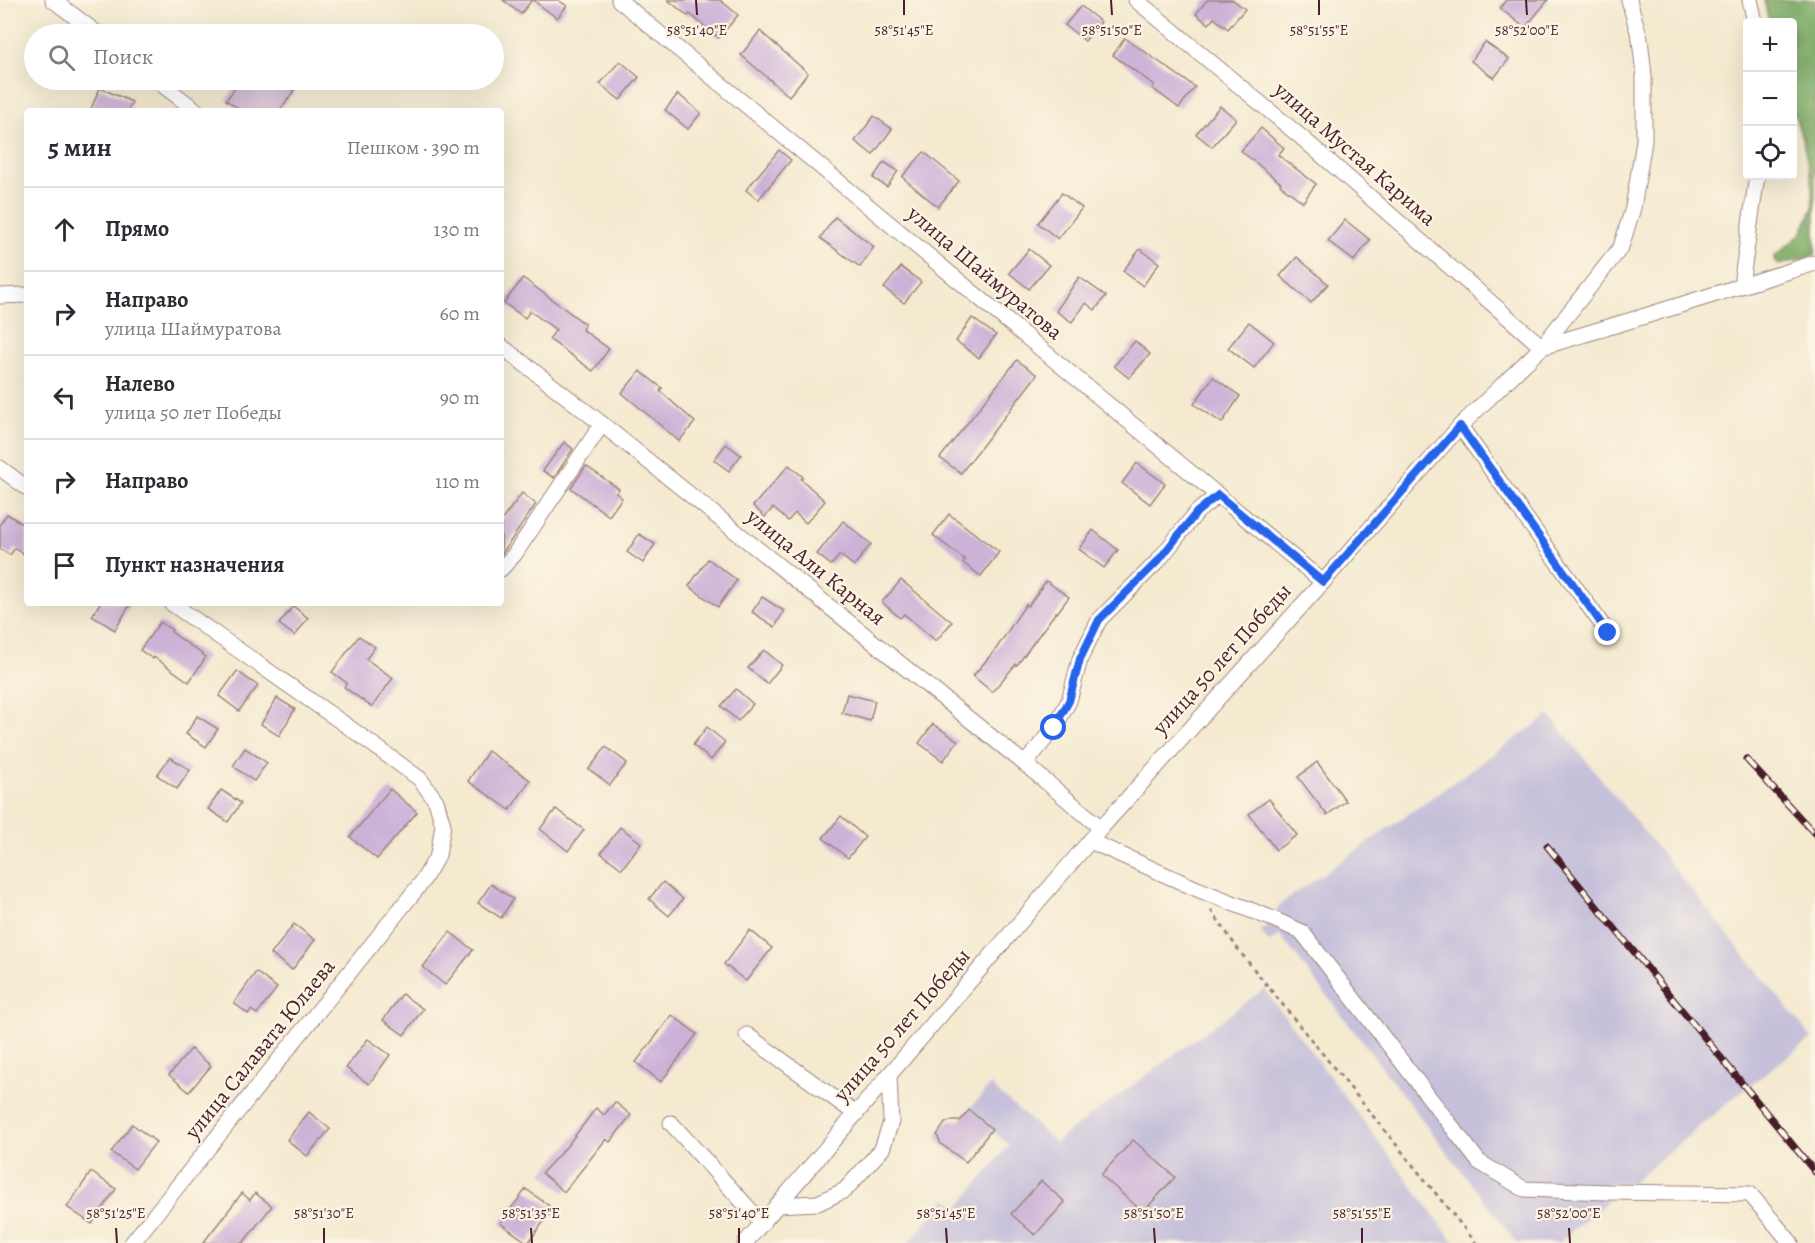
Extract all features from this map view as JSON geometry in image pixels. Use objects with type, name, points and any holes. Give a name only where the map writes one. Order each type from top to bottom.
[{"type":"street","points":[[53,0],[85,24]]},
{"type":"street","name":"улица Шаймуратова","points":[[619,0],[1323,582]]},
{"type":"street","name":"улица Мустая Карима","points":[[1136,0],[1301,137],[1542,346]]},
{"type":"street","name":"улица 50 лет Победы","points":[[745,1243],[1101,828],[1460,426],[1542,346],[1621,247],[1633,208],[1644,141],[1644,75],[1640,39],[1629,0]]},
{"type":"street","points":[[1750,0],[1754,18]]},
{"type":"street","points":[[169,90],[193,108]]},
{"type":"street","points":[[1741,285],[1756,180]]},
{"type":"street","points":[[1542,346],[1815,263]]},
{"type":"street","points":[[0,296],[24,296]]},
{"type":"street","name":"улица Али Карная","points":[[504,348],[602,424],[1025,764],[1101,828]]},
{"type":"street","points":[[504,566],[514,555],[602,424]]},
{"type":"street","points":[[1460,426],[1608,633]]},
{"type":"street","points":[[0,468],[24,486]]},
{"type":"street","points":[[1025,764],[1054,728],[1069,701],[1080,659],[1099,620],[1158,561],[1197,512],[1218,495]]},
{"type":"street","name":"улица Салавата Юлаева","points":[[132,1243],[422,882],[438,855],[443,825],[436,801],[420,779],[175,606]]},
{"type":"street","points":[[1090,841],[1197,889],[1302,932],[1479,1162],[1524,1189],[1750,1194],[1791,1243]]},
{"type":"street","points":[[747,1035],[856,1114]]},
{"type":"street","points":[[777,1205],[818,1203],[845,1190],[882,1149],[891,1122],[889,1075]]},
{"type":"street","points":[[670,1123],[762,1223]]},
{"type":"path","points":[[1197,889],[1240,952],[1476,1243]]},
{"type":"shaded area","points":[[1549,715],[1812,1038],[1746,1088],[1633,1182],[1608,1183],[1608,1201],[1558,1243],[1517,1243],[1280,935],[1269,942],[1260,931],[1272,923],[1279,905]]},
{"type":"shaded area","points":[[1264,989],[1455,1243],[908,1243],[947,1198],[959,1207],[1009,1145],[969,1110],[990,1085],[1055,1142]]},
{"type":"green space","points":[[1764,0],[1815,0],[1815,256],[1779,265],[1775,261],[1775,256],[1801,234],[1813,208],[1811,176],[1797,122],[1797,18],[1768,18]]},
{"type":"building","points":[[503,0],[532,0],[521,14]]},
{"type":"building","points":[[533,0],[558,0],[567,6],[557,18]]},
{"type":"building","points":[[668,0],[720,0],[738,15],[719,38],[690,14],[688,16]]},
{"type":"building","points":[[1207,0],[1233,0],[1245,9],[1228,29],[1214,18],[1209,24],[1196,14]]},
{"type":"building","points":[[1506,0],[1548,0],[1525,28],[1500,8]]},
{"type":"building","points":[[1081,6],[1101,22],[1085,41],[1065,25]]},
{"type":"building","points":[[760,31],[808,73],[789,96],[741,55]]},
{"type":"building","points":[[1125,38],[1195,87],[1179,108],[1152,88],[1154,85],[1113,55]]},
{"type":"building","points":[[1485,42],[1509,59],[1494,78],[1471,61]]},
{"type":"building","points":[[620,61],[639,77],[620,100],[600,84]]},
{"type":"building","points":[[99,90],[105,90],[132,102],[129,108],[91,108]]},
{"type":"building","points":[[234,90],[294,91],[281,108],[238,108],[226,100]]},
{"type":"building","points":[[678,94],[701,113],[688,129],[665,110]]},
{"type":"building","points":[[1220,106],[1236,119],[1212,147],[1196,134]]},
{"type":"building","points":[[874,116],[892,129],[873,155],[855,141]]},
{"type":"building","points":[[1261,128],[1284,148],[1278,155],[1316,184],[1303,202],[1241,151]]},
{"type":"building","points":[[779,150],[791,160],[758,200],[746,190]]},
{"type":"building","points":[[924,152],[959,181],[938,207],[902,177]]},
{"type":"building","points":[[884,162],[898,171],[887,187],[873,178]]},
{"type":"building","points":[[1062,193],[1082,208],[1058,239],[1038,223]]},
{"type":"building","points":[[835,217],[874,247],[860,267],[820,238]]},
{"type":"building","points":[[1345,220],[1370,240],[1354,261],[1328,241]]},
{"type":"building","points":[[1029,249],[1049,265],[1029,289],[1009,273]]},
{"type":"building","points":[[1140,249],[1159,263],[1143,286],[1123,271]]},
{"type":"building","points":[[1297,257],[1328,284],[1311,303],[1280,276]]},
{"type":"building","points":[[901,267],[921,282],[904,303],[884,288]]},
{"type":"building","points":[[1079,277],[1106,296],[1095,310],[1086,303],[1072,322],[1056,311]]},
{"type":"building","points":[[523,278],[585,324],[582,329],[609,349],[593,371],[549,339],[556,330],[530,311],[525,318],[504,303]]},
{"type":"building","points":[[972,318],[996,335],[979,358],[956,341]]},
{"type":"building","points":[[1249,322],[1274,342],[1254,368],[1228,348]]},
{"type":"building","points":[[1135,341],[1150,354],[1129,378],[1114,366]]},
{"type":"building","points":[[1017,360],[1037,375],[961,473],[940,458]]},
{"type":"building","points":[[640,371],[662,388],[660,391],[695,422],[679,441],[622,393]]},
{"type":"building","points":[[1213,377],[1240,396],[1222,423],[1194,404]]},
{"type":"building","points":[[564,442],[573,449],[554,478],[543,471]]},
{"type":"building","points":[[726,444],[741,455],[729,471],[714,460]]},
{"type":"building","points":[[1137,463],[1165,484],[1150,504],[1122,483]]},
{"type":"building","points":[[789,465],[825,501],[806,523],[795,513],[788,521],[773,508],[765,517],[753,506]]},
{"type":"building","points":[[586,466],[619,489],[616,493],[622,498],[609,516],[571,488]]},
{"type":"building","points":[[522,493],[536,504],[504,551],[504,517]]},
{"type":"building","points":[[7,514],[24,525],[24,554],[15,548],[10,555],[0,549],[0,524]]},
{"type":"building","points":[[949,514],[999,552],[981,576],[963,563],[965,560],[933,535]]},
{"type":"building","points":[[843,521],[871,544],[854,566],[840,555],[831,565],[817,554]]},
{"type":"building","points":[[1093,530],[1118,550],[1104,568],[1079,549]]},
{"type":"building","points":[[639,534],[655,544],[643,563],[627,552]]},
{"type":"building","points":[[708,559],[737,580],[718,607],[689,586]]},
{"type":"building","points":[[901,580],[952,622],[936,641],[904,614],[900,618],[882,602]]},
{"type":"building","points":[[1046,581],[1069,597],[1017,665],[992,692],[973,676],[996,649],[1026,604],[1028,606]]},
{"type":"building","points":[[762,597],[784,611],[775,627],[752,612]]},
{"type":"building","points":[[98,606],[129,606],[115,630],[92,616]]},
{"type":"building","points":[[293,606],[308,618],[295,636],[279,624]]},
{"type":"building","points":[[160,622],[206,657],[189,682],[140,650]]},
{"type":"building","points":[[359,636],[375,647],[366,659],[393,678],[372,707],[344,687],[347,683],[332,672]]},
{"type":"building","points":[[764,650],[782,665],[767,684],[748,668]]},
{"type":"building","points":[[237,671],[258,686],[239,711],[219,696]]},
{"type":"building","points":[[736,689],[753,704],[738,721],[721,706]]},
{"type":"building","points":[[847,694],[875,701],[870,721],[842,713]]},
{"type":"building","points":[[277,698],[295,709],[279,736],[261,724]]},
{"type":"building","points":[[197,716],[218,729],[206,747],[186,734]]},
{"type":"building","points":[[933,724],[958,741],[943,761],[919,743]]},
{"type":"building","points":[[707,727],[725,742],[711,760],[693,745]]},
{"type":"building","points":[[606,747],[627,763],[610,785],[589,769]]},
{"type":"building","points":[[245,748],[267,763],[254,781],[233,766]]},
{"type":"building","points":[[488,751],[530,780],[510,810],[468,781]]},
{"type":"building","points":[[170,757],[190,770],[177,789],[157,775]]},
{"type":"building","points":[[1317,762],[1346,801],[1327,815],[1298,777]]},
{"type":"building","points":[[390,789],[417,812],[377,859],[350,837]]},
{"type":"building","points":[[221,790],[241,803],[228,822],[208,809]]},
{"type":"building","points":[[1269,799],[1297,835],[1276,850],[1249,814]]},
{"type":"building","points":[[556,809],[584,830],[568,851],[540,829]]},
{"type":"building","points":[[841,816],[865,837],[848,858],[823,838]]},
{"type":"building","points":[[620,827],[641,843],[622,869],[601,853]]},
{"type":"building","points":[[663,882],[683,899],[669,916],[649,899]]},
{"type":"building","points":[[491,884],[513,899],[501,918],[478,903]]},
{"type":"building","points":[[294,924],[315,940],[292,970],[271,954]]},
{"type":"building","points":[[750,930],[772,948],[746,981],[724,964]]},
{"type":"building","points":[[450,932],[473,950],[445,985],[423,967]]},
{"type":"building","points":[[256,972],[277,988],[257,1014],[251,1010],[248,1014],[234,1003]]},
{"type":"building","points":[[402,994],[423,1009],[404,1035],[383,1020]]},
{"type":"building","points":[[672,1015],[697,1034],[661,1082],[636,1062]]},
{"type":"building","points":[[368,1039],[390,1055],[369,1084],[346,1068]]},
{"type":"building","points":[[191,1049],[211,1066],[189,1092],[169,1075]]},
{"type":"building","points":[[615,1102],[631,1115],[610,1142],[606,1139],[564,1192],[542,1173],[567,1146],[596,1108],[604,1115]]},
{"type":"building","points":[[969,1110],[992,1129],[966,1162],[941,1144],[937,1135],[945,1123],[960,1121]]},
{"type":"building","points":[[309,1112],[330,1129],[307,1156],[287,1140]]},
{"type":"building","points":[[132,1124],[156,1142],[135,1169],[111,1152]]},
{"type":"building","points":[[1133,1140],[1175,1177],[1143,1212],[1101,1175]]},
{"type":"building","points":[[91,1172],[116,1189],[92,1224],[67,1207]]},
{"type":"building","points":[[1041,1181],[1065,1202],[1035,1235],[1011,1214]]},
{"type":"building","points":[[526,1189],[553,1209],[528,1243],[500,1223]]},
{"type":"building","points":[[242,1193],[250,1200],[255,1193],[272,1206],[243,1243],[203,1243]]},
{"type":"railway","points":[[1746,759],[1815,834]]},
{"type":"railway","points":[[1547,846],[1815,1172]]},
{"type":"route","points":[[1054,728],[1069,701],[1080,659],[1099,620],[1158,561],[1197,512],[1218,495],[1323,582],[1460,426],[1608,633]]}]
